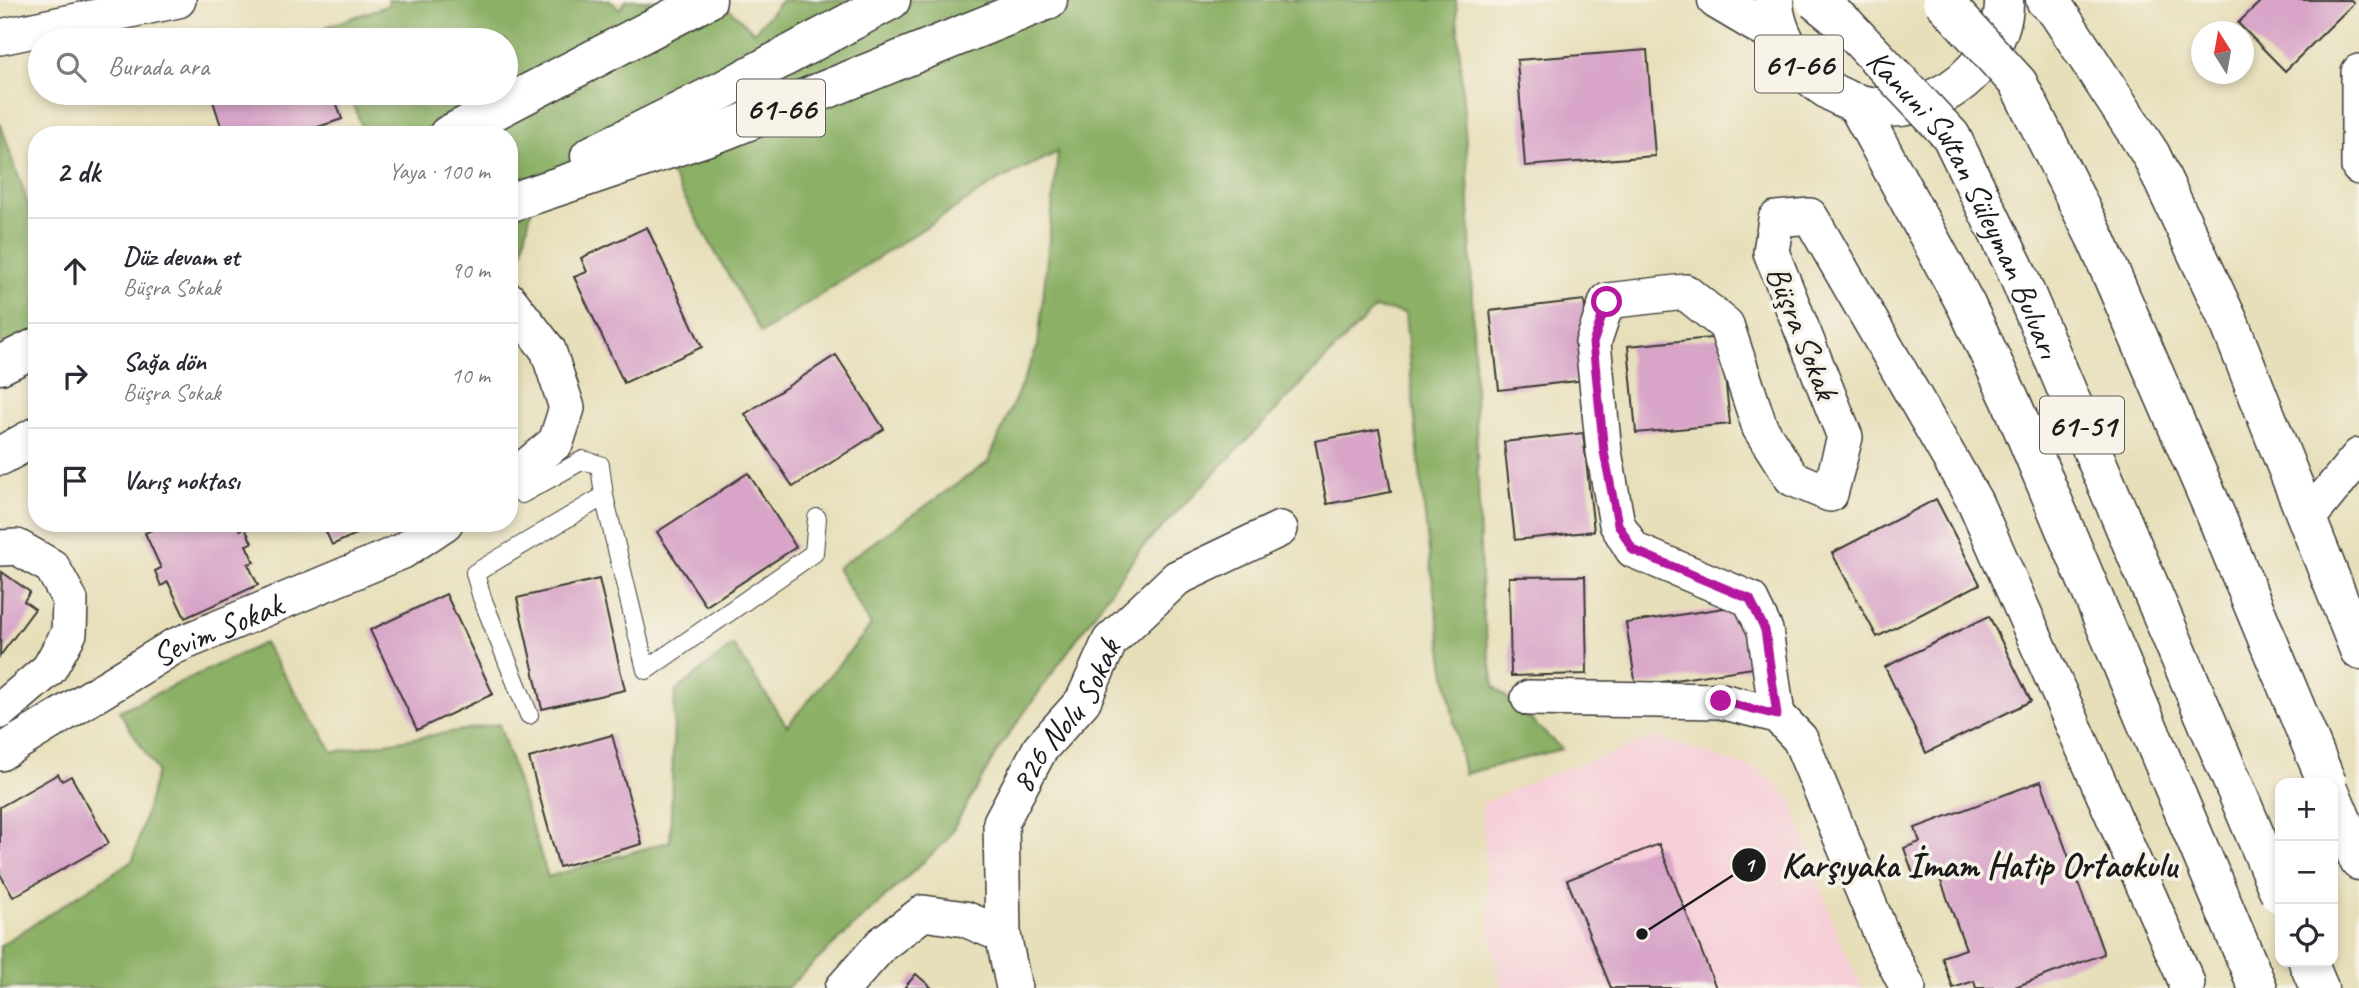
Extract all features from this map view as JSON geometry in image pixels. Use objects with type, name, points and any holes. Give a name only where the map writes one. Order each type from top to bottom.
[{"type":"main road","points":[[518,91],[665,0]]},
{"type":"main road","points":[[518,98],[707,0]]},
{"type":"main road","name":"61-66","points":[[518,192],[725,89],[891,0]]},
{"type":"main road","name":"61-66","points":[[518,201],[726,130],[1048,0]]},
{"type":"main road","name":"61-66","points":[[1717,0],[1783,39]]},
{"type":"main road","name":"61-66","points":[[1774,0],[1783,39],[1803,70],[1833,94],[1856,103]]},
{"type":"main road","name":"Kanuni Sultan Süleyman Bulvarı","points":[[1815,0],[1846,25],[1951,136],[2020,281],[2275,882]]},
{"type":"main road","points":[[1942,0],[2018,83],[2097,241],[2217,518],[2325,778]]},
{"type":"main road","points":[[1856,103],[1868,107],[1905,108],[1941,97],[1972,75],[1993,45],[2004,10],[2004,0]]},
{"type":"main road","points":[[2045,0],[2057,11],[2151,155],[2229,322],[2359,650]]},
{"type":"main road","name":"61-51","points":[[1856,103],[1966,305],[2011,401],[2258,988]]},
{"type":"main road","points":[[462,126],[495,105]]},
{"type":"main road","points":[[464,126],[505,105]]},
{"type":"main road","points":[[0,365],[28,351]]},
{"type":"main road","points":[[0,456],[28,441]]},
{"type":"main road","points":[[2338,810],[2359,861]]},
{"type":"main road","points":[[2310,967],[2319,988]]},
{"type":"street","points":[[43,28],[178,0]]},
{"type":"street","points":[[0,37],[28,31]]},
{"type":"street","points":[[2359,72],[2359,167]]},
{"type":"street","name":"Büşra Sokak","points":[[1777,715],[1765,630],[1750,599],[1633,550],[1618,524],[1604,452],[1593,343],[1607,302],[1685,292],[1726,325],[1760,428],[1792,478],[1830,494],[1845,437],[1770,252],[1776,219],[1810,216],[1975,502],[2187,983],[2186,988]]},
{"type":"street","points":[[518,312],[548,350],[567,408],[556,442],[518,474]]},
{"type":"street","points":[[2308,518],[2359,456]]},
{"type":"street","name":"826 Nolu Sokak","points":[[1014,988],[1003,935],[1001,822],[1040,749],[1083,701],[1110,641],[1177,578],[1280,529]]},
{"type":"street","name":"Sevim Sokak","points":[[0,753],[173,646],[403,551],[431,532]]},
{"type":"street","points":[[0,548],[17,547],[52,567],[70,600],[69,633],[49,669],[0,711]]},
{"type":"street","points":[[1529,698],[1721,701],[1777,715],[1800,739],[1885,943],[1908,988]]},
{"type":"street","points":[[843,988],[882,944],[923,913],[965,919],[1003,935]]},
{"type":"lane","points":[[518,490],[522,494],[583,460],[600,465],[604,496],[646,670],[814,553],[817,518]]},
{"type":"lane","points":[[529,715],[482,598],[475,573],[604,496]]},
{"type":"shaded area","points":[[1657,737],[1761,771],[1790,798],[1839,939],[1863,988],[1501,988],[1490,929],[1482,804],[1532,781]]},
{"type":"green space","points":[[388,0],[610,0],[619,9],[627,0],[720,0],[754,32],[782,0],[1456,0],[1468,172],[1482,607],[1494,686],[1562,749],[1464,774],[1435,602],[1405,313],[1375,308],[1140,550],[1000,747],[946,841],[787,988],[0,988],[0,946],[133,860],[157,771],[119,711],[264,643],[333,752],[499,724],[548,877],[670,841],[675,692],[733,645],[787,726],[871,626],[837,568],[988,462],[1038,346],[1058,152],[999,180],[761,333],[657,149],[533,201],[518,266],[518,126],[362,126],[354,105],[518,105],[518,28],[325,27],[389,5]]},
{"type":"green space","points":[[0,122],[28,204],[28,345],[0,350]]},
{"type":"building","points":[[2262,0],[2351,0],[2354,3],[2285,71],[2254,39],[2254,21],[2240,21]]},
{"type":"building","points":[[1647,50],[1655,156],[1525,166],[1517,60]]},
{"type":"building","points":[[214,105],[337,105],[342,119],[321,126],[221,126]]},
{"type":"building","points":[[647,227],[702,347],[624,383],[574,277],[587,272],[581,258]]},
{"type":"building","points":[[1584,300],[1594,379],[1499,390],[1490,311]]},
{"type":"building","points":[[1721,337],[1730,424],[1636,433],[1628,346]]},
{"type":"building","points":[[836,355],[884,429],[793,487],[745,414]]},
{"type":"building","points":[[1379,429],[1391,492],[1327,504],[1315,441]]},
{"type":"building","points":[[1583,433],[1594,531],[1515,540],[1504,442]]},
{"type":"building","points":[[748,473],[796,547],[706,606],[657,532]]},
{"type":"building","points":[[1936,499],[1980,584],[1877,637],[1832,553]]},
{"type":"building","points":[[247,532],[252,543],[246,545],[254,562],[248,564],[258,585],[185,618],[168,582],[161,586],[155,571],[161,568],[145,533]]},
{"type":"building","points":[[326,532],[361,532],[332,545]]},
{"type":"building","points":[[2,572],[30,592],[24,601],[35,609],[0,656]]},
{"type":"building","points":[[1585,576],[1587,674],[1511,676],[1509,577]]},
{"type":"building","points":[[599,579],[625,690],[542,709],[517,598]]},
{"type":"building","points":[[446,594],[493,694],[417,730],[370,630]]},
{"type":"building","points":[[1744,605],[1753,668],[1636,686],[1626,623]]},
{"type":"building","points":[[1989,616],[2031,701],[1926,753],[1885,667]]},
{"type":"building","points":[[612,735],[642,844],[559,867],[529,758]]},
{"type":"building","points":[[58,774],[62,781],[71,776],[109,843],[13,897],[0,874],[0,807]]},
{"type":"building","points":[[2041,781],[2104,954],[2012,988],[1976,988],[1974,981],[1953,988],[1942,957],[1966,949],[1936,868],[1914,876],[1904,848],[1920,842],[1915,828]]},
{"type":"building","points":[[1659,844],[1716,988],[1611,988],[1567,880]]},
{"type":"building","points":[[916,974],[932,988],[904,988]]},
{"type":"place","name":"Karşıyaka İmam Hatip Ortaokulu","points":[[1642,934]]},
{"type":"route","points":[[1607,302],[1593,343],[1604,452],[1618,524],[1633,550],[1750,599],[1765,630],[1777,715],[1721,701]]}]
